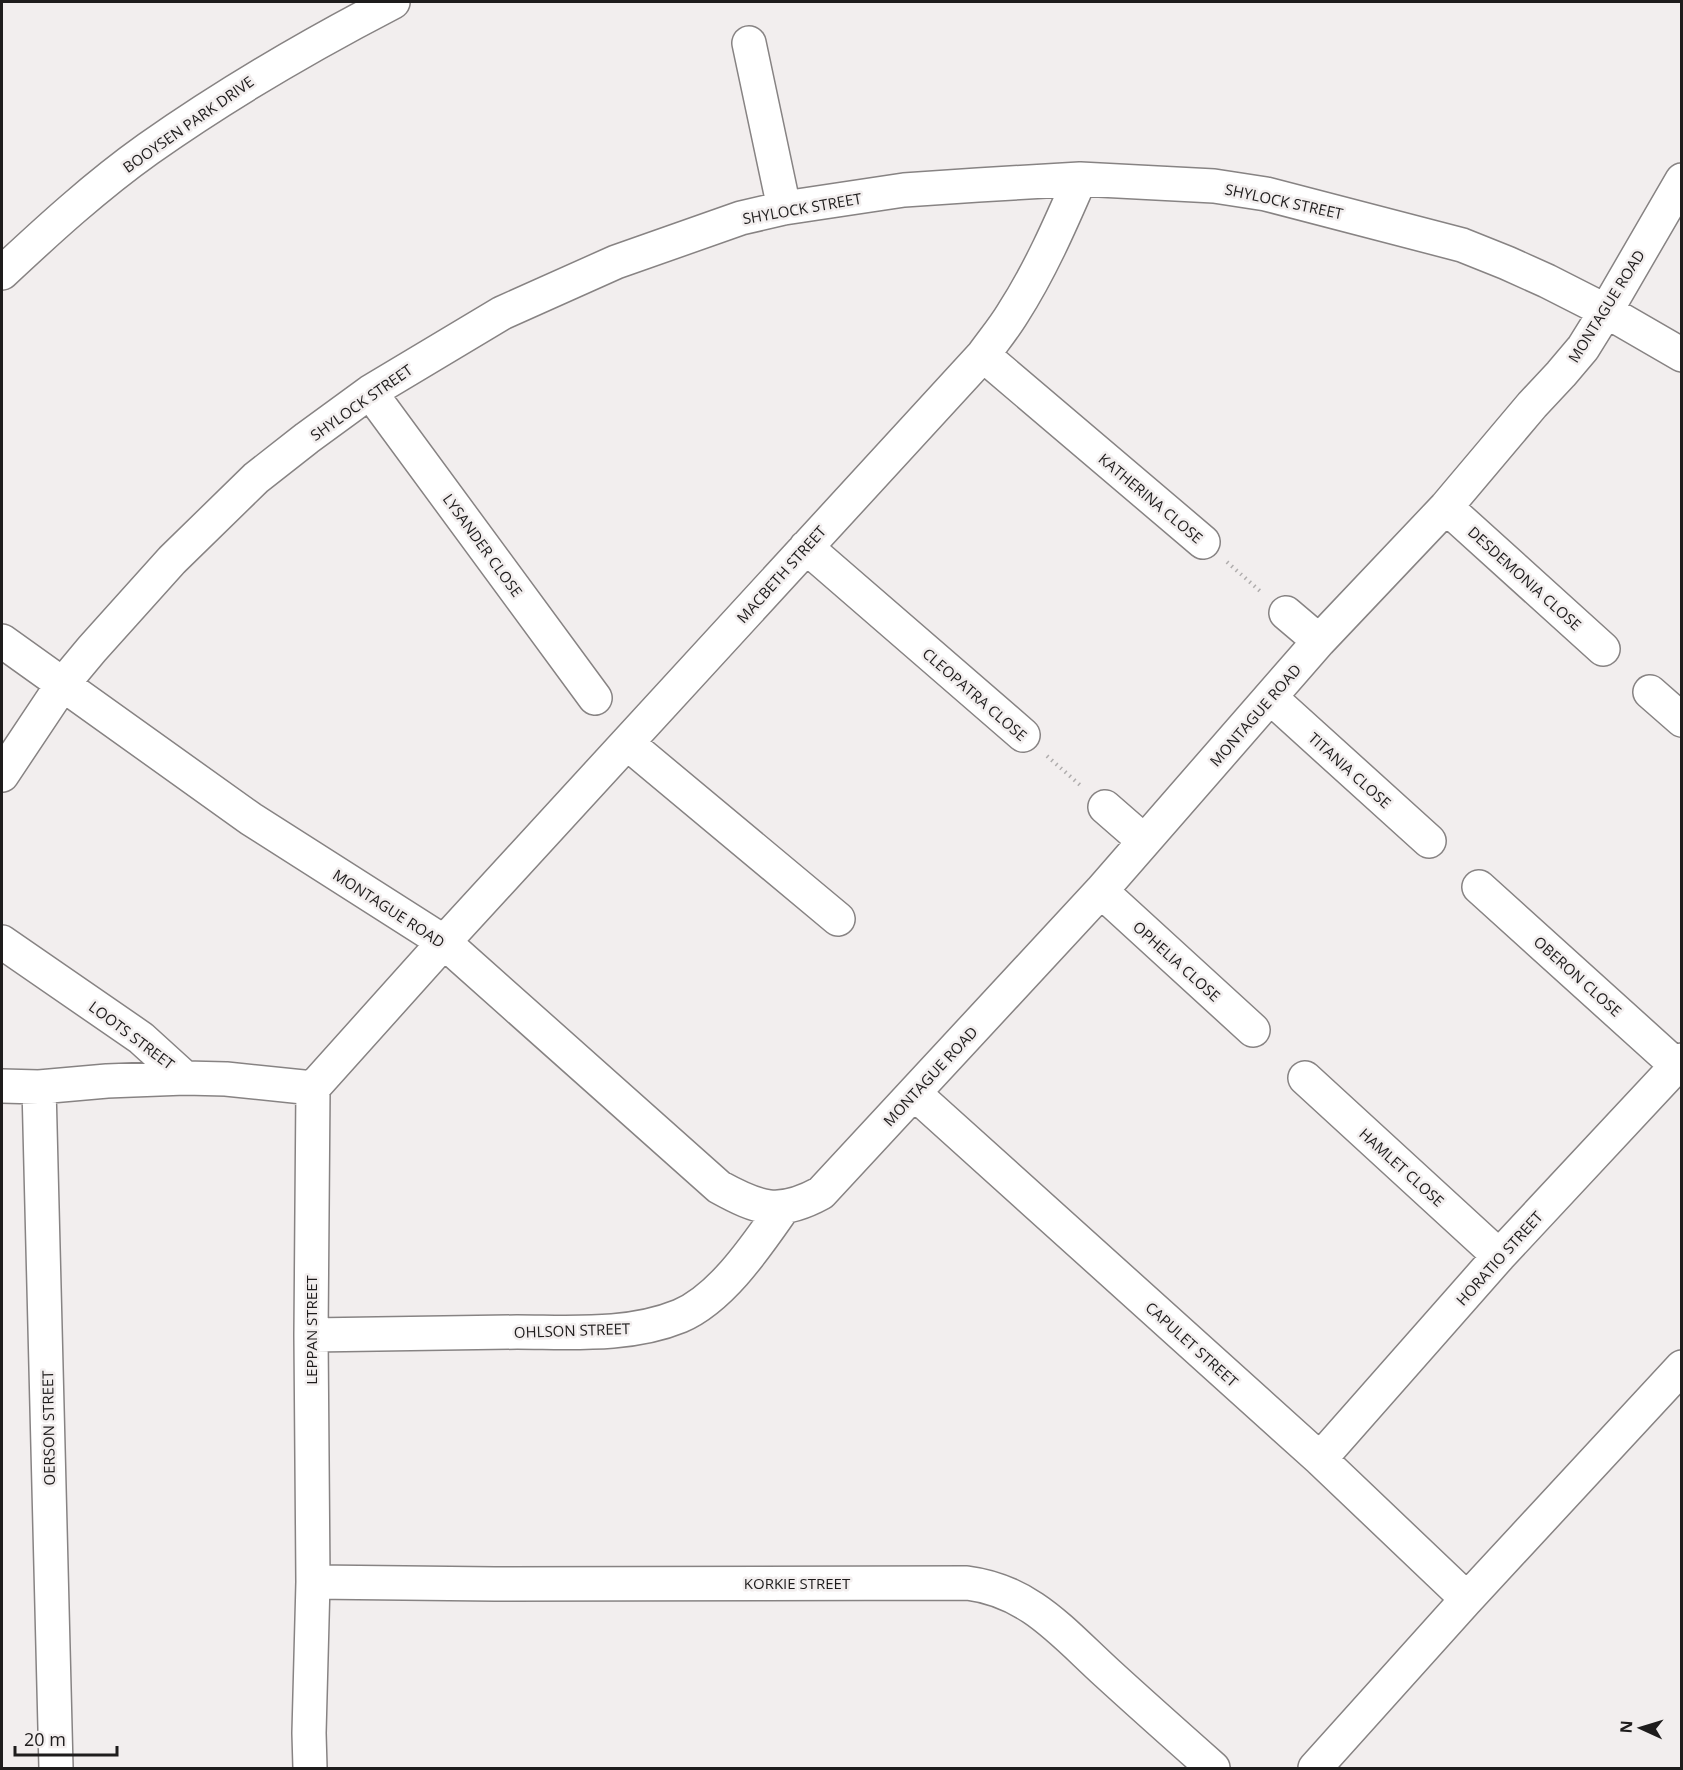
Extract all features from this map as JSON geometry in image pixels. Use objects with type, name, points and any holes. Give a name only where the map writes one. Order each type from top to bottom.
[{"type":"street","name":"BOOYSEN PARK DRIVE","points":[[2,273],[68,212],[147,150],[257,76],[393,2]]},
{"type":"street","points":[[749,42],[784,208]]},
{"type":"street","name":"SHYLOCK STREET","points":[[2,775],[62,685],[172,560],[256,478],[370,392],[502,313],[616,262],[741,218],[784,208],[904,190],[1080,179],[1214,186],[1266,194],[1462,245],[1508,263],[1606,311]]},
{"type":"street","name":"MACBETH STREET","points":[[444,942],[983,355],[1013,314],[1032,280],[1054,238],[1080,179]]},
{"type":"street","name":"MONTAGUE ROAD","points":[[2,641],[251,819],[444,942],[719,1187],[761,1206],[783,1208],[802,1203],[821,1193],[1101,891],[1319,641],[1446,507],[1583,348],[1682,180]]},
{"type":"street","points":[[1606,311],[1682,355]]},
{"type":"street","name":"KATHERINA CLOSE","points":[[983,355],[1203,542]]},
{"type":"street","name":"LYSANDER CLOSE","points":[[370,392],[595,699]]},
{"type":"street","name":"DESDEMONIA CLOSE","points":[[1446,507],[1603,649]]},
{"type":"street","name":"CLEOPATRA CLOSE","points":[[806,547],[1023,735]]},
{"type":"street","points":[[1286,613],[1319,641]]},
{"type":"street","points":[[1650,692],[1682,720]]},
{"type":"street","name":"TITANIA CLOSE","points":[[1270,698],[1429,841]]},
{"type":"street","points":[[627,742],[838,919]]},
{"type":"street","points":[[1105,807],[1144,841]]},
{"type":"street","name":"OBERON CLOSE","points":[[1479,886],[1679,1063]]},
{"type":"street","name":"OPHELIA CLOSE","points":[[1101,891],[1253,1030]]},
{"type":"street","name":"LOOTS STREET","points":[[2,942],[141,1038],[185,1077],[313,1088]]},
{"type":"street","points":[[313,1088],[444,942]]},
{"type":"street","name":"HORATIO STREET","points":[[1320,1459],[1499,1256],[1679,1063]]},
{"type":"street","points":[[2,1086],[39,1087],[185,1077]]},
{"type":"street","name":"HAMLET CLOSE","points":[[1305,1078],[1499,1256]]},
{"type":"street","name":"OERSON STREET","points":[[39,1087],[56,1768]]},
{"type":"street","name":"LEPPAN STREET","points":[[310,1768],[313,1582],[311,1335],[313,1088]]},
{"type":"street","name":"CAPULET STREET","points":[[914,1093],[1320,1459],[1467,1599]]},
{"type":"street","name":"OHLSON STREET","points":[[311,1335],[572,1332],[639,1328],[681,1316],[708,1299],[747,1259],[783,1208]]},
{"type":"street","points":[[1315,1768],[1467,1599],[1682,1368]]},
{"type":"street","name":"KORKIE STREET","points":[[313,1582],[967,1583],[986,1585],[1005,1591],[1034,1607],[1214,1768]]},
{"type":"path","name":"KATHERINA CLOSE","points":[[1203,542],[1286,613]]},
{"type":"path","name":"CLEOPATRA CLOSE","points":[[1023,735],[1105,807]]}]
